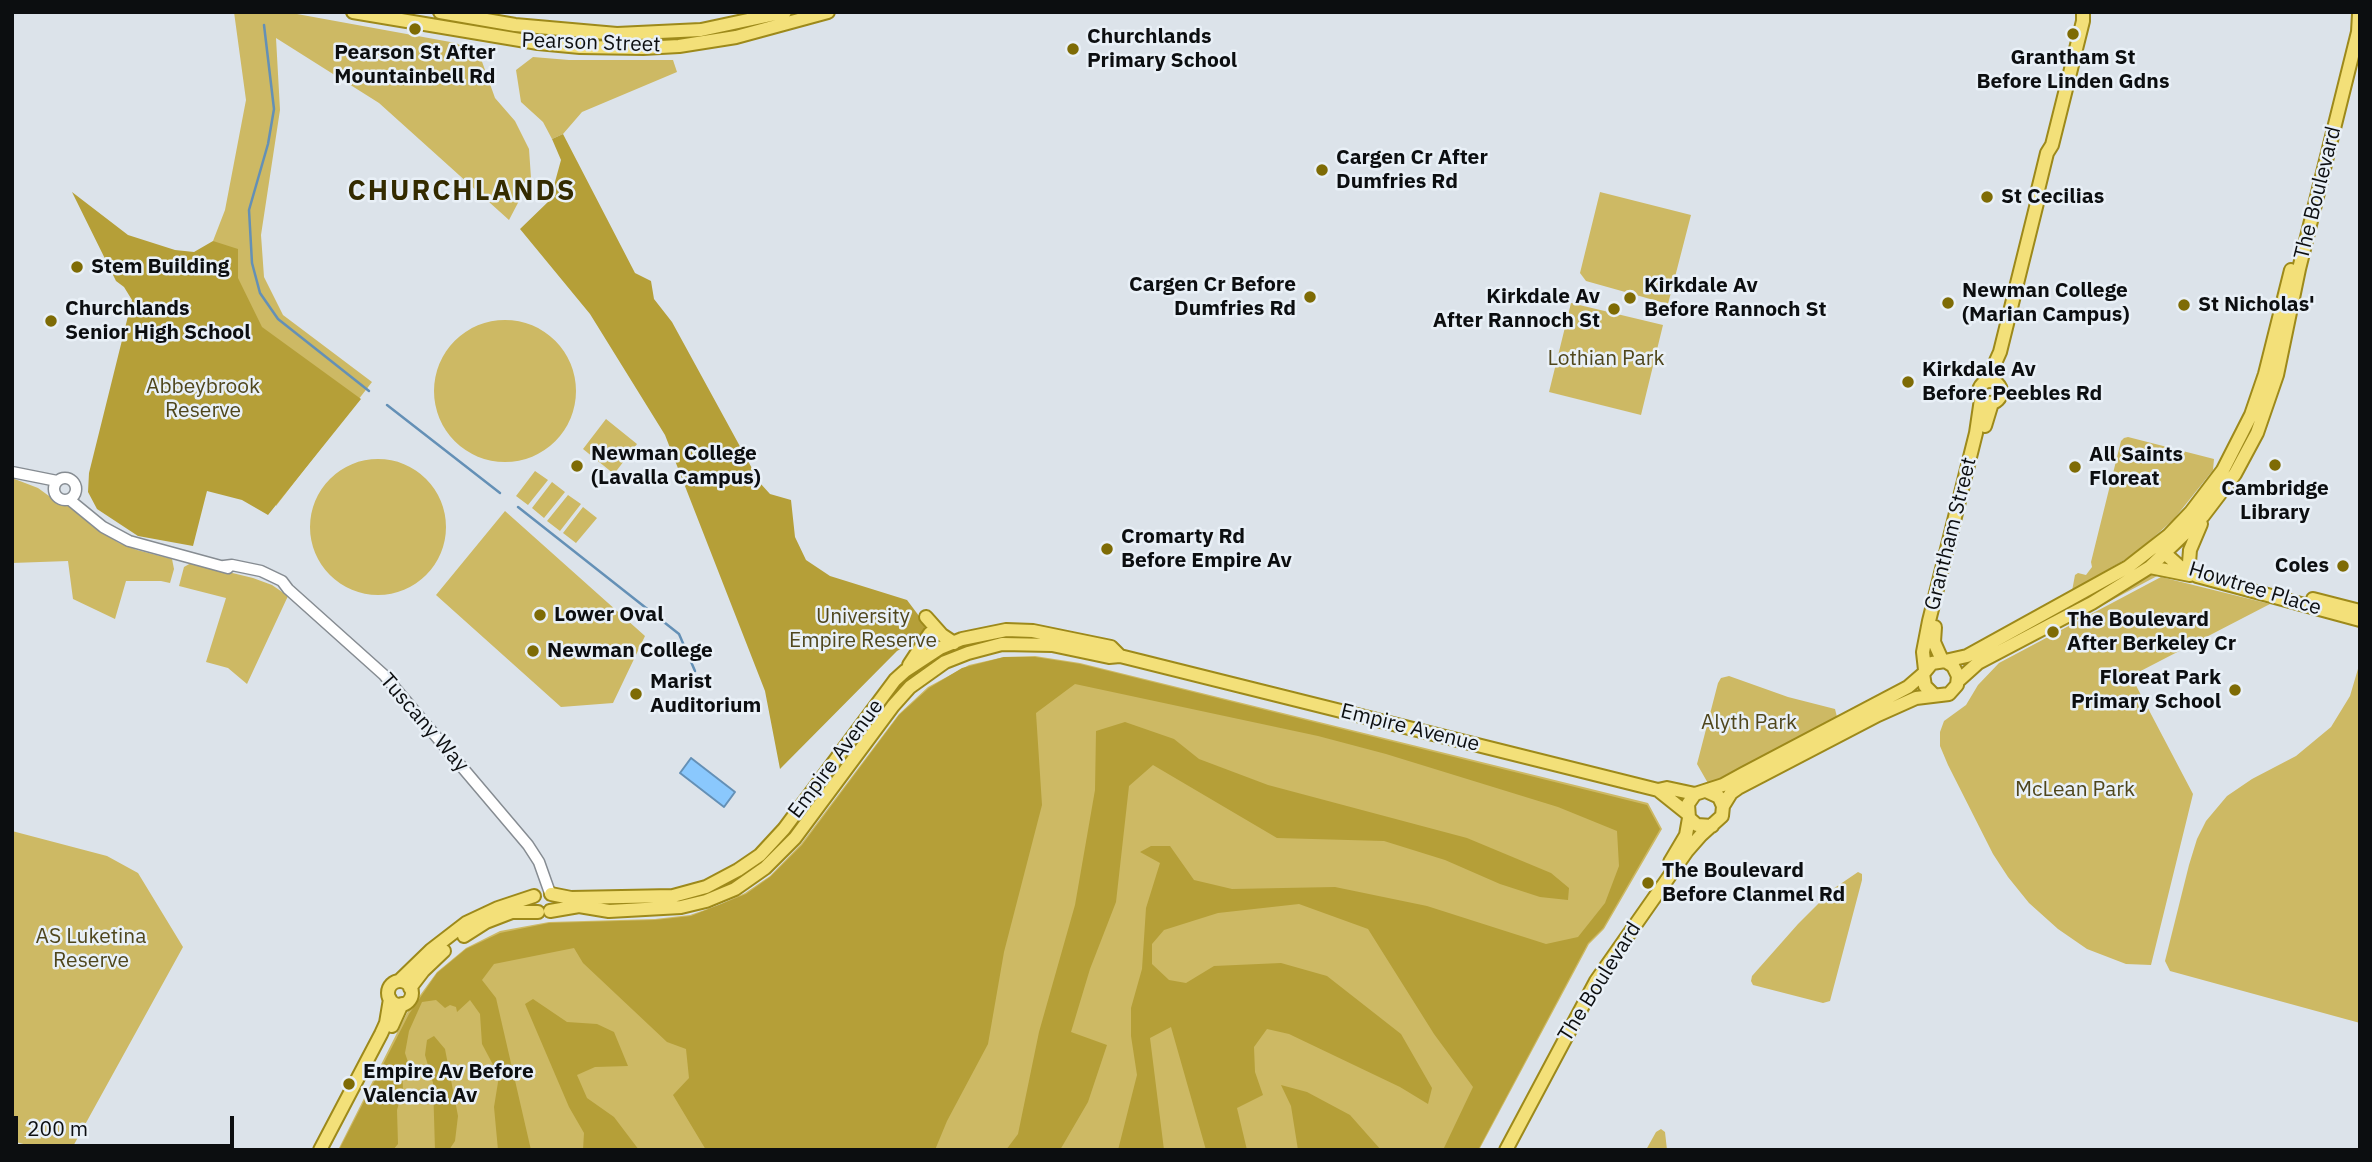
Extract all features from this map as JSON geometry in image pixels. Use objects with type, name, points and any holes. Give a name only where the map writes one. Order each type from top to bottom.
[{"type":"main road","name":"Pearson Street","points":[[353,12],[538,43],[643,48],[679,46],[736,37],[828,12]]},
{"type":"main road","name":"Pearson Street","points":[[440,12],[514,25],[617,34],[702,30],[785,12]]},
{"type":"main road","name":"The Boulevard","points":[[1943,661],[1967,656],[2164,547],[2203,516],[2220,496],[2244,458],[2269,404],[2285,344],[2302,256],[2358,32],[2359,13]]},
{"type":"main road","name":"The Boulevard","points":[[1958,681],[1978,663],[2092,603],[2150,567],[2208,493],[2230,459],[2251,415],[2265,374],[2352,30],[2359,13]]},
{"type":"main road","points":[[1993,384],[1979,389],[1987,401],[2000,396],[1993,384],[2000,352],[2038,204],[2037,194],[2085,15]]},
{"type":"main road","name":"Grantham Street","points":[[1943,661],[1934,642],[1935,627],[1987,401]]},
{"type":"main road","name":"Grantham Street","points":[[1924,672],[1923,652],[1929,621],[1976,433],[1987,401]]},
{"type":"main road","points":[[2189,563],[2190,550],[2203,516]]},
{"type":"main road","name":"Howtree Place","points":[[2164,547],[2207,572],[2360,611]]},
{"type":"main road","name":"Howtree Place","points":[[2164,547],[2179,566],[2197,576],[2360,620]]},
{"type":"main road","points":[[2150,567],[2197,576]]},
{"type":"main road","points":[[926,617],[942,635],[954,643]]},
{"type":"main road","name":"Empire Avenue","points":[[405,984],[431,950],[466,923],[498,908],[543,894],[571,898],[673,896],[706,887],[738,870],[760,855],[784,829],[879,699],[905,671],[940,648],[1006,630],[1033,631],[1111,647],[1120,656]]},
{"type":"main road","points":[[905,671],[930,634]]},
{"type":"main road","name":"Empire Avenue","points":[[405,984],[472,929],[512,912],[579,906],[609,911],[681,907],[706,901],[735,889],[765,868],[795,838],[910,687],[945,662],[968,653],[1010,643],[1052,645],[1109,657],[1120,656],[1658,790],[1667,788],[1701,792]]},
{"type":"main road","points":[[1943,661],[1956,671],[1958,681],[1949,694],[1903,702],[1738,788],[1731,793],[1723,806],[1722,816],[1712,826],[1697,825],[1688,816],[1688,804],[1701,792],[1723,785],[1908,687],[1924,672],[1932,663],[1943,661]]},
{"type":"main road","points":[[1924,672],[1925,686],[1934,695]]},
{"type":"main road","name":"Empire Avenue","points":[[1658,790],[1688,816]]},
{"type":"main road","points":[[1701,792],[1719,797],[1723,806]]},
{"type":"main road","name":"The Boulevard","points":[[1498,1150],[1583,990],[1682,843],[1688,816]]},
{"type":"main road","name":"The Boulevard","points":[[1506,1150],[1570,1025],[1596,981],[1668,877],[1698,838],[1712,826]]},
{"type":"main road","points":[[543,894],[555,902],[544,911],[532,903],[543,894]]},
{"type":"main road","points":[[320,1150],[381,1034],[388,1013],[389,987],[405,984],[410,998],[402,1004],[328,1150]]},
{"type":"main road","points":[[390,999],[402,1004]]},
{"type":"street","points":[[12,472],[56,486]]},
{"type":"street","points":[[64,478],[73,480],[77,490],[70,500],[61,500],[56,486],[64,478]]},
{"type":"street","name":"Tuscany Way","points":[[77,490],[92,517]]},
{"type":"street","name":"Tuscany Way","points":[[70,500],[103,527],[129,541],[224,566],[232,565],[272,575],[282,581],[393,684],[528,845],[539,862],[543,894]]},
{"type":"green space","points":[[234,12],[286,12],[456,43],[480,56],[495,98],[515,121],[529,149],[531,178],[509,220],[379,103],[276,38],[280,110],[261,235],[264,277],[283,315],[372,382],[276,506],[277,356],[213,241],[225,210],[246,100]]},
{"type":"green space","points":[[533,57],[569,60],[673,60],[677,72],[582,112],[563,134],[552,139],[543,122],[521,102],[516,70]]},
{"type":"green space","name":"University Empire Reserve","points":[[563,134],[635,273],[651,281],[654,299],[672,322],[760,483],[770,494],[791,500],[795,537],[806,560],[830,576],[907,600],[922,620],[927,634],[897,651],[780,769],[765,691],[665,435],[590,314],[520,229],[550,200],[561,160],[552,139]]},
{"type":"green space","name":"Abbeybrook Reserve","points":[[72,192],[128,235],[175,250],[194,252],[213,241],[238,249],[238,278],[262,327],[361,399],[268,515],[242,500],[207,491],[193,546],[138,536],[97,509],[88,492],[89,473],[132,300],[124,287],[116,281]]},
{"type":"green space","name":"Lothian Park","points":[[1600,192],[1691,215],[1668,304],[1586,281],[1580,273]]},
{"type":"green space","name":"Lothian Park","points":[[1571,303],[1663,325],[1641,415],[1549,392]]},
{"type":"green space","points":[[505,320],[532,326],[555,341],[570,364],[576,391],[570,418],[555,441],[532,456],[505,462],[478,456],[455,441],[440,418],[434,391],[440,364],[455,341],[478,326]]},
{"type":"green space","points":[[606,419],[637,444],[614,474],[583,449]]},
{"type":"green space","points":[[2128,437],[2214,459],[2213,470],[2174,519],[2136,553],[2072,591],[2075,575],[2086,575],[2092,567],[2121,441]]},
{"type":"green space","points":[[378,459],[404,465],[426,479],[440,501],[446,527],[440,553],[426,575],[404,589],[378,595],[352,589],[330,575],[316,553],[310,527],[316,501],[330,479],[352,465]]},
{"type":"green space","points":[[535,471],[548,480],[528,505],[516,496]]},
{"type":"green space","points":[[12,478],[38,488],[60,504],[72,506],[92,526],[119,543],[172,559],[174,569],[170,583],[126,581],[115,619],[73,599],[68,561],[12,563]]},
{"type":"green space","points":[[552,482],[565,492],[544,518],[532,508]]},
{"type":"green space","points":[[568,495],[581,504],[560,531],[547,521]]},
{"type":"green space","points":[[583,507],[597,518],[576,543],[563,533]]},
{"type":"green space","name":"Lower Oval","points":[[505,511],[645,636],[613,703],[561,707],[436,595]]},
{"type":"green space","points":[[191,563],[253,578],[272,585],[288,596],[247,684],[228,668],[206,662],[226,598],[179,586],[184,567]]},
{"type":"green space","points":[[2151,572],[2159,575],[2097,608],[2096,606]]},
{"type":"green space","name":"McLean Park","points":[[2161,577],[2270,604],[2131,676],[2193,794],[2151,965],[2126,964],[2087,949],[2058,929],[2029,903],[2008,877],[1993,854],[1948,765],[1940,746],[1940,732],[1944,721],[1966,705],[1978,685],[1999,663]]},
{"type":"green space","points":[[1035,656],[1080,663],[1648,803],[1662,829],[1604,929],[1589,944],[1479,1150],[338,1150],[407,1013],[437,972],[466,948],[500,931],[549,922],[655,919],[690,915],[745,893],[770,876],[801,844],[899,714],[928,687],[969,665],[1004,657]]},
{"type":"green space","points":[[1004,657],[1035,657],[1080,664],[1647,805],[1660,829],[1603,928],[1588,943],[1478,1150],[1443,1150],[1473,1087],[1434,1034],[1368,929],[1299,904],[1218,913],[1164,930],[1152,944],[1152,964],[1169,980],[1186,983],[1214,966],[1281,963],[1327,976],[1401,1034],[1432,1088],[1428,1104],[1400,1087],[1289,1034],[1267,1029],[1254,1047],[1255,1072],[1263,1095],[1237,1108],[1247,1150],[1206,1150],[1171,1027],[1150,1038],[1164,1150],[1118,1150],[1137,1075],[1131,1036],[1131,1008],[1142,969],[1146,908],[1160,863],[1140,852],[1151,846],[1170,846],[1194,880],[1232,889],[1335,887],[1427,906],[1546,944],[1578,937],[1605,903],[1619,866],[1617,831],[1558,807],[1386,754],[1318,736],[1075,684],[1036,713],[1042,805],[1004,952],[988,1044],[947,1121],[935,1150],[706,1150],[673,1095],[689,1078],[686,1049],[667,1042],[583,963],[574,948],[494,964],[482,980],[496,998],[531,1150],[498,1150],[494,1107],[499,1076],[482,1044],[480,1014],[470,1000],[457,1012],[456,1007],[450,1005],[445,1008],[436,1000],[422,1002],[409,1031],[405,1053],[408,1062],[402,1069],[403,1089],[397,1110],[398,1144],[393,1150],[339,1150],[409,1014],[437,973],[466,949],[500,933],[549,923],[655,920],[691,916],[746,894],[770,877],[802,845],[899,715],[929,688],[962,668]]},
{"type":"green space","points":[[2360,662],[2360,1023],[2170,971],[2165,961],[2189,865],[2206,821],[2227,796],[2252,779],[2296,756],[2331,727],[2350,696]]},
{"type":"green space","name":"Alyth Park","points":[[1729,676],[1788,697],[1835,709],[1837,717],[1709,785],[1697,764],[1718,683],[1721,678]]},
{"type":"green space","points":[[1125,722],[1174,739],[1199,759],[1268,785],[1467,838],[1551,873],[1569,888],[1568,900],[1540,897],[1500,884],[1445,860],[1384,841],[1277,838],[1153,765],[1129,786],[1116,902],[1090,969],[1071,1032],[1107,1045],[1088,1102],[1060,1150],[1006,1150],[1018,1134],[1039,1032],[1075,905],[1095,790],[1096,731]]},
{"type":"green space","name":"AS Luketina Reserve","points":[[12,831],[107,856],[138,873],[183,947],[71,1150],[46,1150],[12,1141]]},
{"type":"green space","points":[[1858,872],[1862,874],[1862,880],[1830,1001],[1823,1003],[1753,985],[1752,976],[1798,924],[1833,889]]},
{"type":"green space","points":[[533,999],[567,1022],[597,1024],[614,1032],[628,1066],[595,1067],[577,1075],[587,1098],[614,1117],[639,1150],[583,1150],[584,1133],[569,1107],[525,1004]]},
{"type":"green space","points":[[434,1036],[445,1049],[458,1116],[455,1141],[449,1150],[435,1150],[433,1083],[425,1055],[427,1040]]},
{"type":"green space","points":[[1281,1085],[1307,1092],[1350,1115],[1381,1150],[1298,1150],[1291,1106]]},
{"type":"green space","points":[[1661,1129],[1665,1132],[1667,1150],[1646,1150],[1656,1132]]},
{"type":"water","points":[[691,758],[735,792],[724,807],[680,773]]},
{"type":"waterway","points":[[264,25],[274,109],[268,144],[249,210],[252,263],[260,293],[278,319],[369,391]]},
{"type":"waterway","points":[[387,405],[500,493]]},
{"type":"waterway","points":[[518,507],[679,634],[695,671]]},
{"type":"place","name":"Pearson St After Mountainbell Rd","points":[[415,29]]},
{"type":"place","name":"Grantham St Before Linden Gdns","points":[[2073,34]]},
{"type":"place","name":"Churchlands Primary School","points":[[1073,49]]},
{"type":"place","name":"Cargen Cr After Dumfries Rd","points":[[1322,170]]},
{"type":"place","name":"St Cecilias","points":[[1987,197]]},
{"type":"place","name":"Stem Building","points":[[77,267]]},
{"type":"place","name":"Cargen Cr Before Dumfries Rd","points":[[1310,297]]},
{"type":"place","name":"Kirkdale Av Before Rannoch St","points":[[1630,298]]},
{"type":"place","name":"Newman College (Marian Campus)","points":[[1948,303]]},
{"type":"place","name":"St Nicholas'","points":[[2184,305]]},
{"type":"place","name":"Kirkdale Av After Rannoch St","points":[[1614,309]]},
{"type":"place","name":"Churchlands Senior High School","points":[[51,321]]},
{"type":"place","name":"Kirkdale Av Before Peebles Rd","points":[[1908,382]]},
{"type":"place","name":"Cambridge Library","points":[[2275,465]]},
{"type":"place","name":"Newman College (Lavalla Campus)","points":[[577,466]]},
{"type":"place","name":"All Saints Floreat","points":[[2075,467]]},
{"type":"place","name":"Cromarty Rd Before Empire Av","points":[[1107,549]]},
{"type":"place","name":"Coles","points":[[2343,566]]},
{"type":"place","name":"Lower Oval","points":[[540,615]]},
{"type":"place","name":"The Boulevard After Berkeley Cr","points":[[2053,632]]},
{"type":"place","name":"Newman College","points":[[533,651]]},
{"type":"place","name":"Floreat Park Primary School","points":[[2235,690]]},
{"type":"place","name":"Marist Auditorium","points":[[636,694]]},
{"type":"place","name":"The Boulevard Before Clanmel Rd","points":[[1648,883]]},
{"type":"place","name":"Empire Av Before Valencia Av","points":[[349,1084]]},
{"type":"district","name":"CHURCHLANDS","points":[[462,192]]}]
